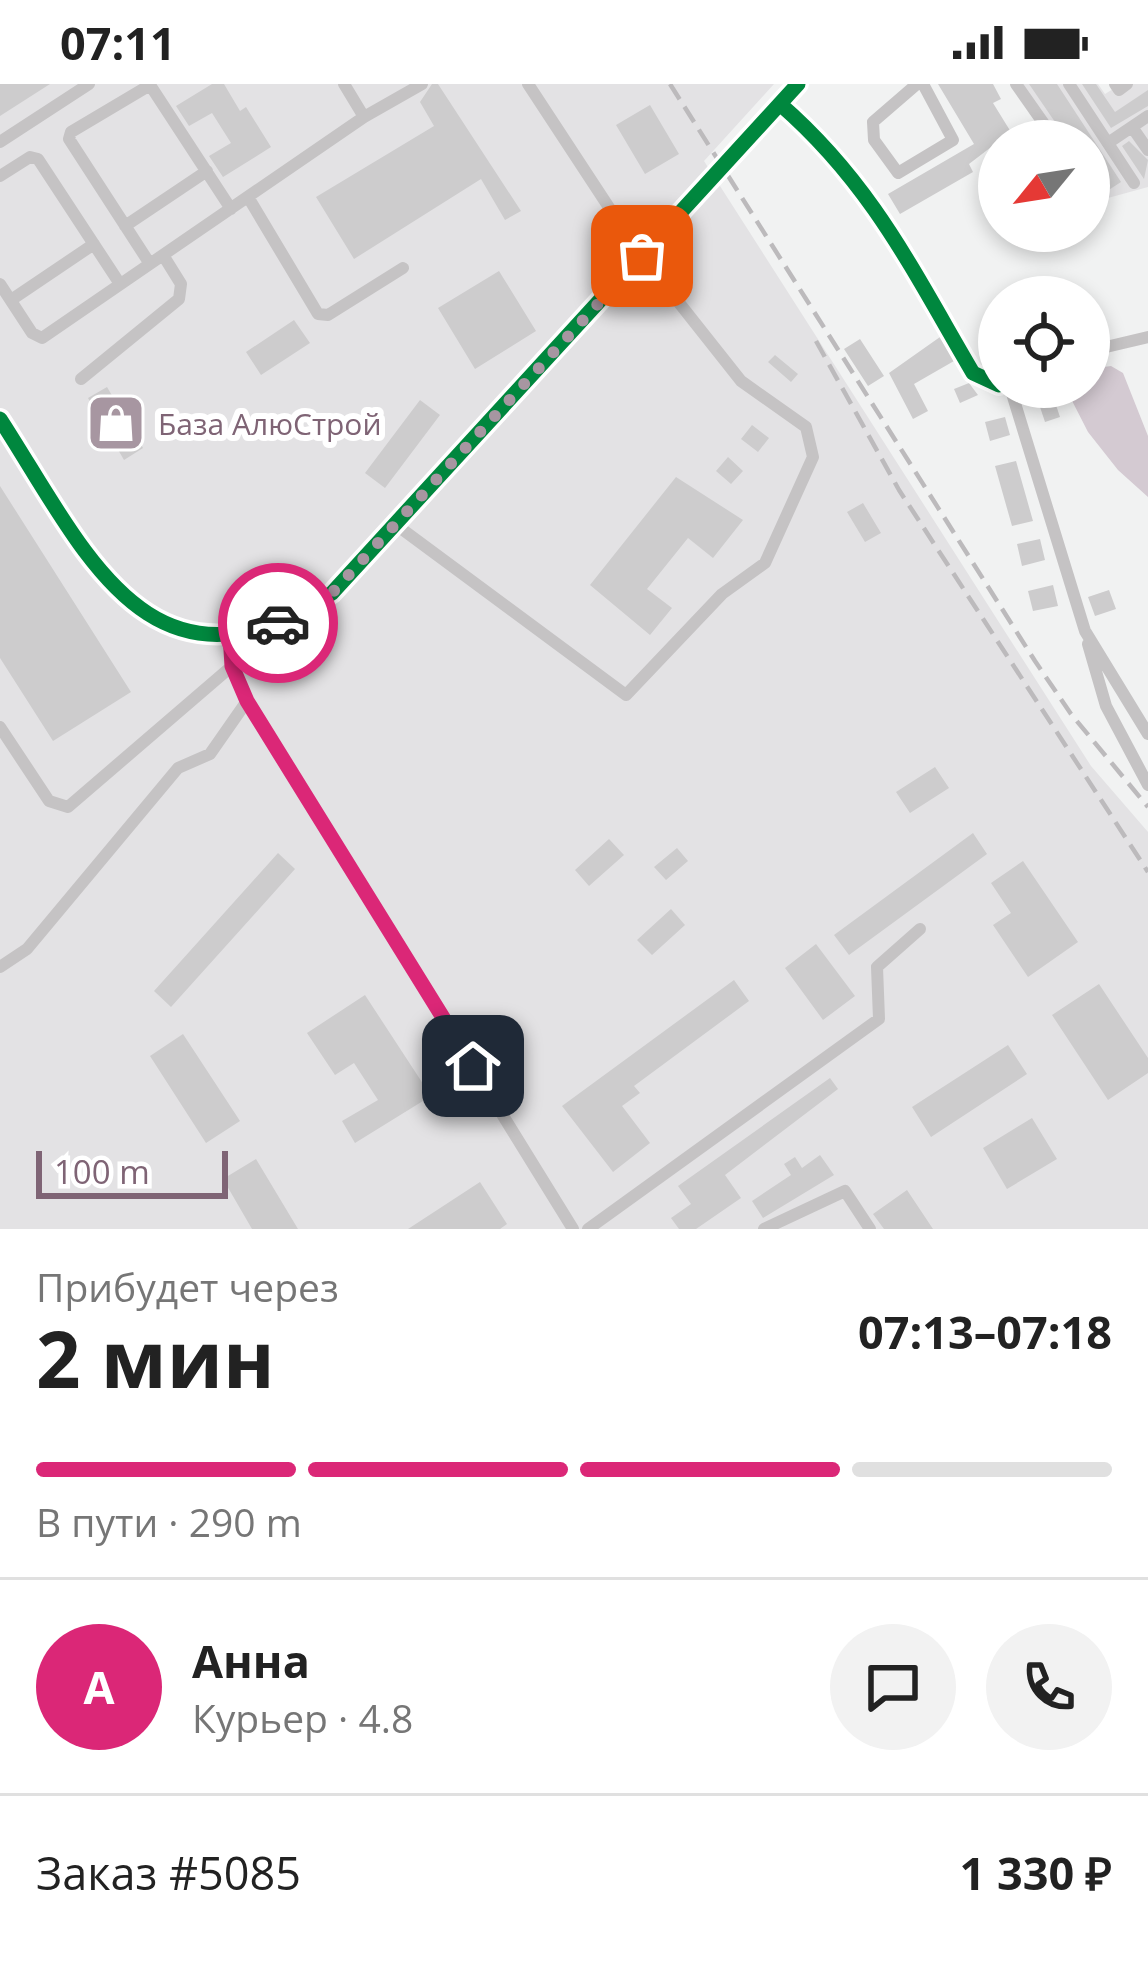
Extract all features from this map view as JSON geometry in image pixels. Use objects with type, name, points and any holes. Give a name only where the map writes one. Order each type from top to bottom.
[{"type":"street","points":[[0,142],[88,84]]},
{"type":"street","points":[[344,84],[364,117]]},
{"type":"street","points":[[0,284],[32,333],[42,338],[364,117],[422,84]]},
{"type":"street","points":[[528,84],[612,212],[631,224],[671,224]]},
{"type":"street","points":[[0,419],[109,586],[173,627],[230,634],[262,630],[332,593],[798,84]]},
{"type":"street","points":[[920,84],[953,140],[898,173],[874,140],[873,122],[920,84]]},
{"type":"street","points":[[1016,84],[1041,120]]},
{"type":"street","points":[[1069,84],[1093,120]]},
{"type":"street","points":[[1114,84],[1119,90],[1127,84]]},
{"type":"street","points":[[150,264],[69,140],[70,132],[150,85],[231,208]]},
{"type":"street","points":[[780,104],[849,172],[887,221],[978,376]]},
{"type":"street","points":[[1110,142],[1148,116]]},
{"type":"street","points":[[1132,127],[1148,150]]},
{"type":"street","points":[[1110,146],[1134,183]]},
{"type":"street","points":[[0,176],[30,157],[38,159],[121,284]]},
{"type":"street","points":[[125,226],[207,170]]},
{"type":"street","points":[[248,196],[318,314],[328,315],[403,268]]},
{"type":"street","points":[[11,300],[94,244]]},
{"type":"street","points":[[81,379],[179,299],[182,284],[163,255]]},
{"type":"street","points":[[395,524],[626,695],[722,594],[765,563],[813,458],[806,427],[741,380],[642,256]]},
{"type":"street","points":[[1110,347],[1148,337]]},
{"type":"street","points":[[1016,408],[1122,740],[1148,785]]},
{"type":"street","points":[[1085,631],[1145,730],[1122,740]]},
{"type":"street","points":[[230,634],[232,666],[247,701],[573,1229]]},
{"type":"street","points":[[0,727],[49,801],[68,807],[232,666]]},
{"type":"street","points":[[0,967],[27,949],[178,768],[210,754],[247,701]]},
{"type":"street","points":[[587,1229],[879,1019],[877,968],[920,928]]},
{"type":"street","points":[[764,1229],[845,1191],[870,1229]]},
{"type":"shaded area","points":[[0,84],[774,84],[704,161],[1091,766],[1148,832],[1148,1229],[0,1229]]},
{"type":"shaded area","points":[[1016,84],[1098,84],[1105,94],[1121,84],[1148,84],[1148,187],[1110,197],[1110,120],[1041,120]]},
{"type":"shaded area","points":[[1110,366],[1123,373],[1148,436],[1148,497],[1118,470],[1076,408],[1110,408]]},
{"type":"building","points":[[0,84],[50,84],[0,116]]},
{"type":"building","points":[[212,84],[224,84],[240,111],[246,107],[271,147],[223,177],[209,156],[231,143],[212,113],[189,126],[176,106]]},
{"type":"building","points":[[432,84],[438,84],[521,211],[505,220],[481,179],[354,259],[316,197],[434,126],[420,102]]},
{"type":"building","points":[[938,84],[993,84],[1001,99],[993,103],[1004,120],[978,120],[978,157],[969,164],[973,172],[900,214],[888,194],[974,144]]},
{"type":"building","points":[[1029,84],[1057,84],[1081,120],[1054,120]]},
{"type":"building","points":[[1082,84],[1096,84],[1115,112],[1148,90],[1148,106],[1111,128]]},
{"type":"building","points":[[650,105],[679,154],[645,174],[616,125]]},
{"type":"building","points":[[1129,141],[1148,160],[1144,179],[1122,146]]},
{"type":"building","points":[[1110,165],[1121,182],[1110,189]]},
{"type":"building","points":[[499,271],[536,331],[475,369],[438,308]]},
{"type":"building","points":[[294,320],[310,343],[261,375],[246,352]]},
{"type":"building","points":[[940,337],[954,361],[914,384],[928,411],[913,419],[889,373]]},
{"type":"building","points":[[860,339],[884,376],[868,386],[844,349]]},
{"type":"building","points":[[775,355],[798,374],[791,382],[768,362]]},
{"type":"building","points":[[969,383],[978,395],[960,403],[954,389]]},
{"type":"building","name":"База АлюСтрой","points":[[107,387],[143,448],[124,460],[88,398]]},
{"type":"building","points":[[420,400],[440,415],[385,488],[365,473]]},
{"type":"building","points":[[1040,408],[1057,408],[1060,417],[1045,422]]},
{"type":"building","points":[[1005,417],[1010,435],[990,441],[985,422]]},
{"type":"building","points":[[752,425],[769,438],[758,452],[741,439]]},
{"type":"building","points":[[728,457],[743,471],[731,484],[716,471]]},
{"type":"building","points":[[1016,461],[1033,521],[1012,526],[995,466]]},
{"type":"building","points":[[676,477],[743,520],[713,558],[688,538],[647,589],[672,608],[650,635],[590,585]]},
{"type":"building","points":[[0,486],[131,692],[53,741],[0,658]]},
{"type":"building","points":[[863,503],[881,533],[865,542],[847,512]]},
{"type":"building","points":[[1040,539],[1045,560],[1022,566],[1017,544]]},
{"type":"building","points":[[1053,585],[1058,606],[1033,611],[1028,591]]},
{"type":"building","points":[[1109,590],[1116,609],[1095,616],[1088,597]]},
{"type":"building","points":[[935,767],[949,788],[910,813],[896,792]]},
{"type":"building","points":[[973,833],[987,854],[849,955],[834,935]]},
{"type":"building","points":[[609,839],[624,855],[589,886],[575,870]]},
{"type":"building","points":[[677,848],[688,861],[666,880],[654,867]]},
{"type":"building","points":[[278,853],[295,869],[171,1007],[154,991]]},
{"type":"building","points":[[1023,861],[1078,942],[1028,977],[993,925],[1011,913],[991,883]]},
{"type":"building","points":[[671,909],[685,925],[652,955],[637,940]]},
{"type":"building","points":[[816,944],[855,996],[823,1020],[785,968]]},
{"type":"building","points":[[734,980],[749,1001],[634,1086],[640,1093],[622,1106],[650,1143],[613,1172],[562,1106]]},
{"type":"building","points":[[1099,984],[1148,1058],[1148,1073],[1108,1100],[1052,1015]]},
{"type":"building","points":[[365,995],[431,1096],[355,1143],[342,1121],[378,1100],[354,1063],[335,1075],[307,1033]]},
{"type":"building","points":[[183,1034],[240,1121],[206,1143],[150,1056]]},
{"type":"building","points":[[1008,1045],[1027,1074],[931,1137],[912,1107]]},
{"type":"building","points":[[830,1078],[838,1089],[725,1175],[741,1198],[696,1229],[679,1229],[671,1218],[691,1204],[678,1186]]},
{"type":"building","points":[[1032,1118],[1057,1159],[1007,1189],[983,1148]]},
{"type":"building","points":[[820,1155],[834,1175],[763,1218],[752,1201],[791,1175],[784,1164],[795,1157],[802,1168]]},
{"type":"building","points":[[256,1159],[298,1229],[252,1229],[223,1179]]},
{"type":"building","points":[[480,1182],[507,1224],[500,1229],[408,1229]]},
{"type":"building","points":[[907,1190],[933,1229],[884,1229],[873,1214]]},
{"type":"railway","points":[[670,84],[1035,661],[1071,714],[1148,807]]},
{"type":"railway","points":[[816,341],[899,490],[1148,872]]},
{"type":"cycle path","points":[[0,419],[94,563],[129,600],[169,625],[215,634],[269,625],[332,593],[798,84]]},
{"type":"cycle path","points":[[780,104],[866,197],[978,375]]},
{"type":"way so far","points":[[278,623],[332,593],[642,256]]},
{"type":"place","name":"База АлюСтрой","points":[[116,423]]},
{"type":"route","points":[[278,623],[230,634],[232,666],[247,701],[473,1066]]}]
